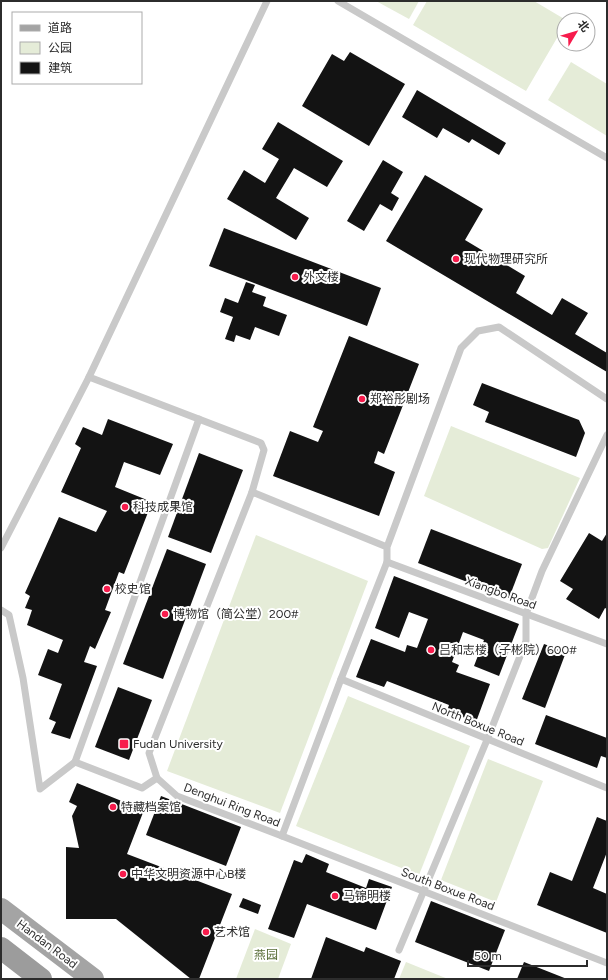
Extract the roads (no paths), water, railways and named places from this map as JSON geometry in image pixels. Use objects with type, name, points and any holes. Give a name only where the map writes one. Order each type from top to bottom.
[{"type":"highway","points":[[1,948],[41,979]]},
{"type":"main road","name":"Handan Road","points":[[1,909],[93,979]]},
{"type":"lane","points":[[1,548],[89,377],[267,1]]},
{"type":"lane","points":[[338,1],[607,158]]},
{"type":"lane","points":[[252,492],[387,547],[461,348],[478,331],[499,327],[607,399]]},
{"type":"lane","points":[[75,762],[142,788],[157,778],[149,753],[252,492],[264,450],[261,443],[89,377]]},
{"type":"lane","points":[[1,610],[9,615],[23,678],[40,789],[75,762],[199,419]]},
{"type":"lane","points":[[399,950],[487,740],[526,642],[526,614],[542,571],[607,435]]},
{"type":"lane","name":"Denghui Ring Road","points":[[157,778],[177,796],[282,836],[387,562],[387,547]]},
{"type":"lane","name":"Xiangbo Road","points":[[387,562],[607,644]]},
{"type":"lane","name":"North Boxue Road","points":[[341,679],[607,788]]},
{"type":"lane","name":"South Boxue Road","points":[[282,836],[607,963]]},
{"type":"place","name":"现代物理研究所","points":[[456,259]]},
{"type":"place","name":"外文楼","points":[[295,277]]},
{"type":"place","name":"郑裕彤剧场‌","points":[[362,399]]},
{"type":"place","name":"科技成果馆","points":[[125,507]]},
{"type":"place","name":"校史馆","points":[[107,589]]},
{"type":"place","name":"博物馆（简公堂）200#","points":[[165,614]]},
{"type":"place","name":"吕和志楼（子彬院）600#","points":[[431,650]]},
{"type":"place","name":"Fudan University","points":[[124,744]]},
{"type":"place","name":"特藏档案馆","points":[[113,807]]},
{"type":"place","name":"中华文明资源中心B楼","points":[[123,874]]},
{"type":"place","name":"马锦明楼","points":[[335,896]]},
{"type":"place","name":"艺术馆","points":[[206,932]]},
{"type":"park label","name":"燕园","points":[[266,955]]}]
